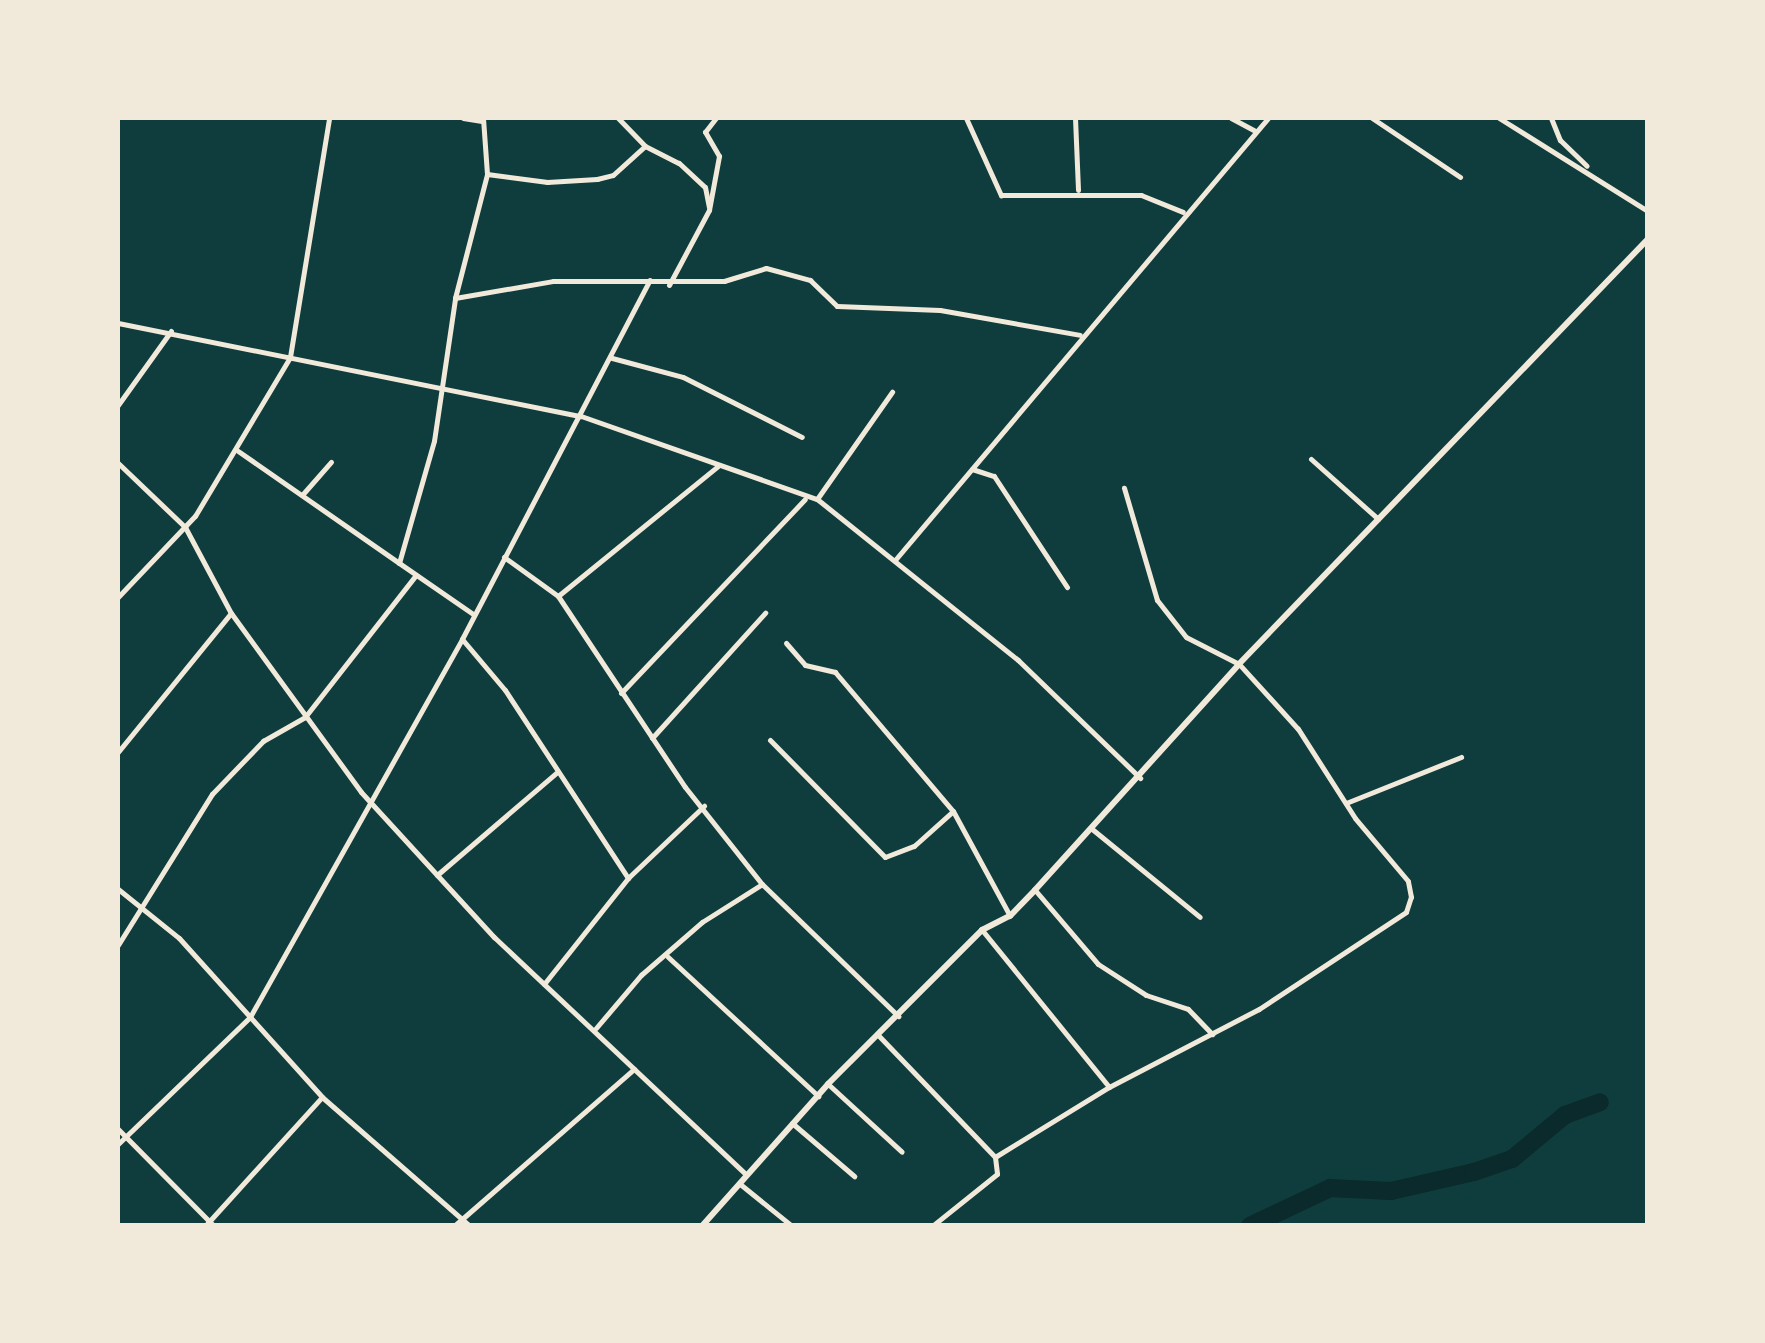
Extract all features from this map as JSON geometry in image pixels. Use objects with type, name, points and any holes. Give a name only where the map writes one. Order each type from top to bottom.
[{"type":"street","points":[[118,597],[185,527],[238,451],[290,356],[329,118]]},
{"type":"street","points":[[399,563],[445,384],[455,298],[487,174],[482,119],[463,118]]},
{"type":"street","points":[[618,118],[645,146],[705,187],[709,210]]},
{"type":"street","points":[[669,285],[709,210],[720,156],[705,132],[716,118]]},
{"type":"street","points":[[966,118],[1001,195],[1029,198],[1078,190],[1142,195],[1184,212]]},
{"type":"street","points":[[1075,118],[1078,190]]},
{"type":"street","points":[[1230,118],[1256,131]]},
{"type":"street","points":[[896,560],[1184,212],[1268,118]]},
{"type":"street","points":[[1372,118],[1460,177]]},
{"type":"street","points":[[1499,118],[1593,171]]},
{"type":"street","points":[[1551,118],[1560,140],[1593,171],[1648,212]]},
{"type":"street","points":[[487,174],[547,182],[614,176],[645,146]]},
{"type":"street","points":[[702,1226],[744,1172],[828,1084],[982,930],[1010,916],[1035,890],[1239,664],[1648,238]]},
{"type":"street","points":[[455,298],[553,281],[650,280],[669,285],[789,270],[837,306],[940,310],[1080,336]]},
{"type":"street","points":[[118,1144],[250,1017],[462,639],[650,280]]},
{"type":"street","points":[[118,322],[445,384],[580,416],[804,499],[817,499],[1018,660],[1140,778]]},
{"type":"street","points":[[118,405],[172,331]]},
{"type":"street","points":[[611,358],[682,377],[802,437]]},
{"type":"street","points":[[817,499],[892,392]]},
{"type":"street","points":[[238,451],[474,614]]},
{"type":"street","points":[[1312,460],[1378,519]]},
{"type":"street","points":[[302,495],[331,462]]},
{"type":"street","points":[[118,463],[185,527],[231,612],[371,804],[436,876],[544,984],[744,1172]]},
{"type":"street","points":[[558,596],[718,466]]},
{"type":"street","points":[[970,468],[994,476],[1067,587]]},
{"type":"street","points":[[995,1156],[1109,1087],[1212,1034],[1406,912],[1408,880],[1346,803],[1298,729],[1239,664],[1186,637],[1157,600],[1124,488]]},
{"type":"street","points":[[621,692],[804,499]]},
{"type":"street","points":[[504,556],[558,596],[652,738],[762,884],[898,1016]]},
{"type":"street","points":[[118,945],[140,903],[212,794],[263,741],[305,716],[416,574]]},
{"type":"street","points":[[118,752],[231,612]]},
{"type":"street","points":[[652,738],[765,613]]},
{"type":"street","points":[[462,639],[505,690],[628,878]]},
{"type":"street","points":[[786,643],[805,664],[835,672],[953,811],[1010,916]]},
{"type":"street","points":[[770,740],[885,858],[914,846],[953,811]]},
{"type":"street","points":[[1346,803],[1461,757]]},
{"type":"street","points":[[436,876],[556,773]]},
{"type":"street","points":[[544,984],[628,878],[704,806]]},
{"type":"street","points":[[1092,829],[1200,916]]},
{"type":"street","points":[[595,1030],[641,975],[668,956],[702,922],[762,884]]},
{"type":"street","points":[[118,889],[140,903],[322,1097],[470,1226]]},
{"type":"street","points":[[1035,890],[1098,964],[1146,994],[1188,1008],[1212,1034]]},
{"type":"street","points":[[982,930],[1109,1087]]},
{"type":"street","points":[[668,956],[818,1096]]},
{"type":"street","points":[[878,1036],[995,1156],[998,1174],[932,1226]]},
{"type":"street","points":[[454,1226],[634,1069]]},
{"type":"street","points":[[828,1084],[902,1152]]},
{"type":"street","points":[[118,1129],[209,1224],[322,1097]]},
{"type":"street","points":[[792,1122],[854,1176]]},
{"type":"street","points":[[739,1183],[792,1226]]},
{"type":"waterway","points":[[1250,1226],[1330,1188],[1391,1191],[1512,1159],[1565,1115],[1600,1102]]}]
